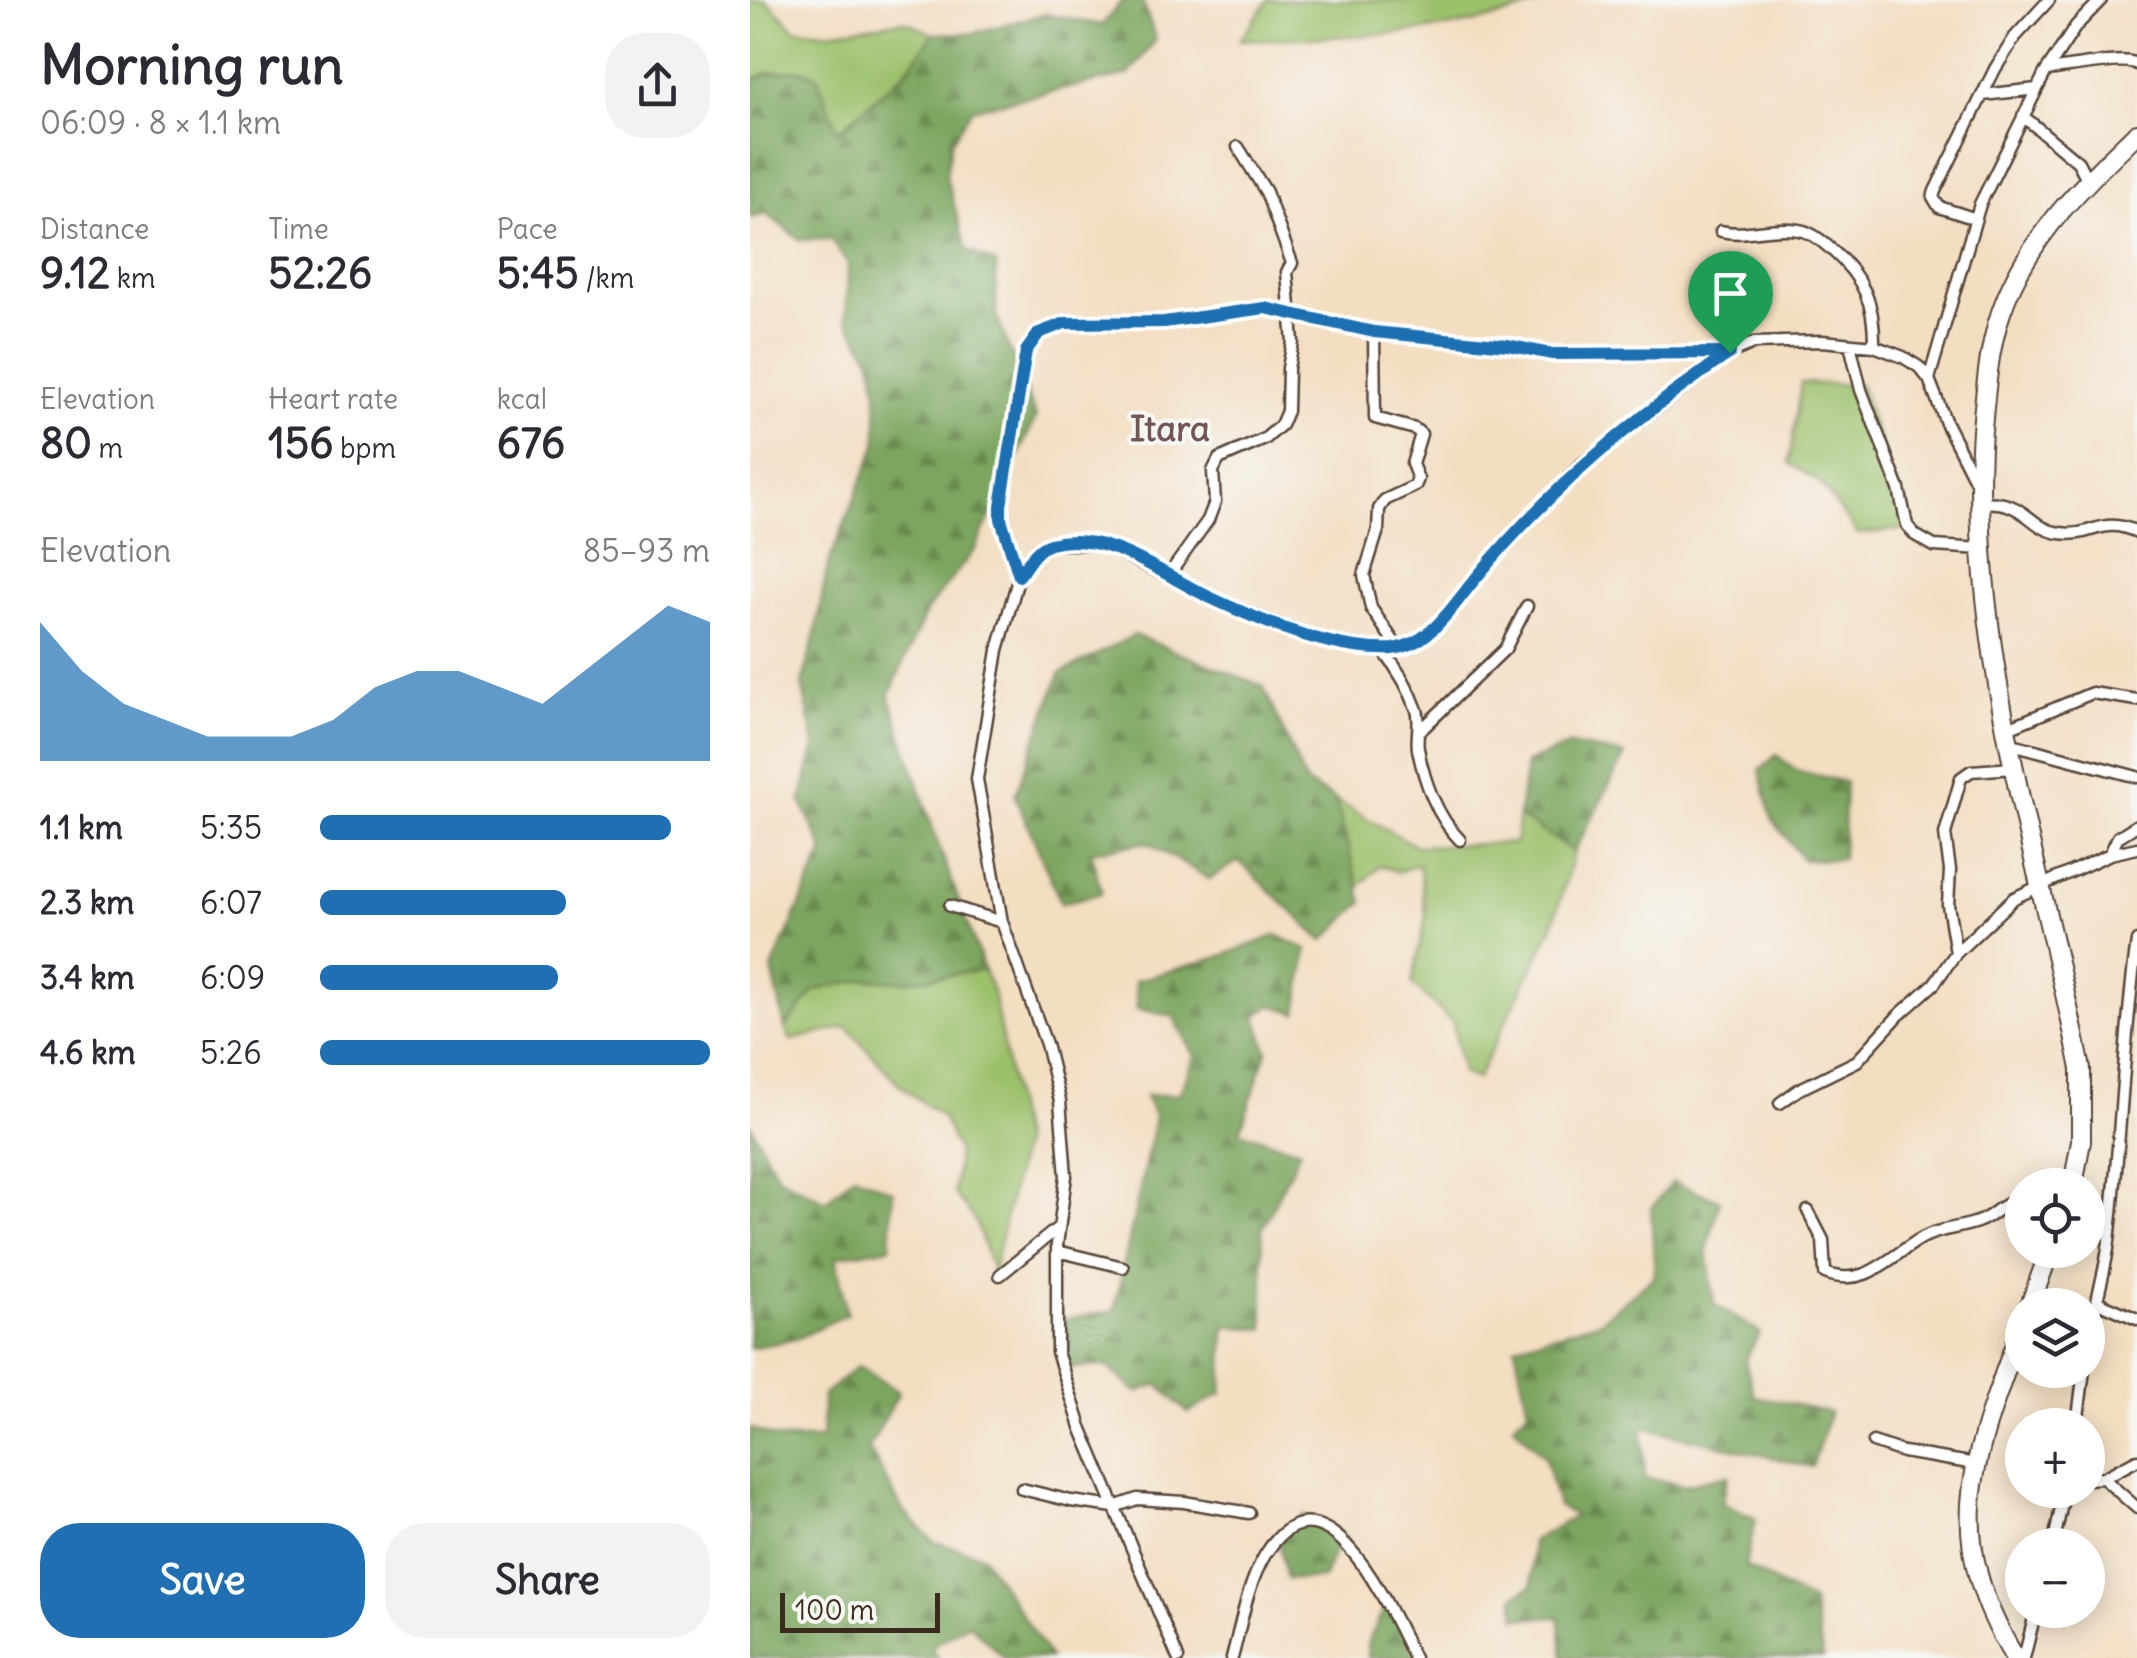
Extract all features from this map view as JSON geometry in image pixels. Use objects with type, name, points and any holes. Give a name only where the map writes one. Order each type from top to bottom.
[{"type":"highway","points":[[2076,1168],[2081,1142],[2081,1069],[1988,634],[1978,496],[1989,355],[1998,321],[2033,246],[2088,181],[2137,133]]},
{"type":"highway","points":[[2005,1377],[1976,1464],[1969,1520],[1978,1580],[1996,1626],[2015,1658]]},
{"type":"street","points":[[1973,218],[1946,210],[1934,197],[2015,37],[2048,0]]},
{"type":"street","points":[[1929,379],[1973,218],[2047,70],[2076,26],[2101,0]]},
{"type":"street","points":[[2047,70],[2093,66],[2123,58],[2137,64]]},
{"type":"street","points":[[1984,95],[2036,89]]},
{"type":"street","points":[[2023,116],[2078,162],[2088,181]]},
{"type":"street","points":[[1168,576],[1208,520],[1214,502],[1212,471],[1219,458],[1265,439],[1281,425],[1286,411],[1293,342],[1287,272],[1292,263],[1266,192],[1238,146]]},
{"type":"street","points":[[1721,231],[1733,234],[1749,230],[1802,230],[1820,240],[1862,282],[1873,312],[1874,346]]},
{"type":"street","points":[[1019,576],[1001,519],[1001,506],[1026,351],[1039,333],[1065,323],[1164,322],[1265,308],[1374,332],[1508,345],[1551,354],[1730,353]]},
{"type":"street","points":[[1374,332],[1375,418],[1414,428],[1421,434],[1412,464],[1418,478],[1415,486],[1384,500],[1364,575],[1371,608],[1398,648]]},
{"type":"street","points":[[1178,1658],[1081,1427],[1058,1352],[1057,1251],[1066,1176],[1060,1101],[1046,1044],[1002,922],[976,779],[998,650],[1019,576],[1043,547],[1081,542],[1103,544],[1215,600],[1318,640],[1382,649],[1411,646],[1440,622],[1492,558],[1580,465],[1730,353],[1753,343],[1774,341],[1874,346],[1910,361],[1929,379],[1978,496],[2009,505],[2058,533],[2117,524],[2137,532]]},
{"type":"street","points":[[1850,344],[1861,390],[1914,536],[1934,546],[1982,549]]},
{"type":"street","points":[[1418,733],[1505,650],[1527,606]]},
{"type":"street","points":[[1382,649],[1402,675],[1416,708],[1422,760],[1443,823],[1460,840]]},
{"type":"street","points":[[2010,736],[2092,693],[2137,700]]},
{"type":"street","points":[[2010,736],[2137,778]]},
{"type":"street","points":[[1956,953],[1948,905],[1946,834],[1961,778],[1971,771],[2015,768]]},
{"type":"street","points":[[2110,854],[2118,837],[2137,825]]},
{"type":"street","points":[[1780,1104],[1798,1090],[1857,1061],[1898,1015],[1934,984],[1956,953],[2014,898],[2110,854],[2137,848]]},
{"type":"street","points":[[950,906],[1002,922]]},
{"type":"street","points":[[2101,1288],[2110,1236],[2121,1080],[2137,941]]},
{"type":"street","points":[[1808,1211],[1823,1240],[1825,1273],[1836,1278],[1857,1278],[1871,1274],[1925,1236],[1948,1226],[1983,1220],[2005,1203]]},
{"type":"street","points":[[1000,1275],[1059,1227]]},
{"type":"street","points":[[1057,1251],[1124,1267]]},
{"type":"street","points":[[2105,1305],[2137,1319]]},
{"type":"street","points":[[1873,1442],[1903,1452],[1976,1464]]},
{"type":"street","points":[[2105,1477],[2137,1460]]},
{"type":"street","points":[[2105,1480],[2137,1508]]},
{"type":"street","points":[[1022,1489],[1114,1507],[1136,1499],[1249,1513]]},
{"type":"street","points":[[1232,1658],[1247,1602],[1266,1554],[1284,1535],[1308,1525],[1338,1537],[1358,1555],[1381,1588],[1414,1658]]},
{"type":"street","points":[[2024,1658],[2032,1628]]},
{"type":"green space","points":[[750,0],[766,0],[795,29],[827,32],[904,21],[934,34],[906,71],[837,132],[808,71],[769,72],[750,81]]},
{"type":"green space","points":[[1123,0],[1142,0],[1156,40],[1128,75],[972,109],[951,142],[946,177],[967,250],[996,264],[996,315],[1036,417],[975,549],[927,610],[889,695],[984,970],[904,981],[866,979],[815,990],[785,1028],[772,969],[824,851],[801,801],[815,745],[802,684],[828,564],[877,444],[877,390],[871,358],[846,319],[848,264],[830,239],[800,240],[767,214],[750,218],[750,81],[784,71],[817,76],[838,132],[906,72],[934,34],[974,33],[1044,14],[1102,25]]},
{"type":"green space","points":[[1268,0],[1549,0],[1514,13],[1437,29],[1240,40]]},
{"type":"green space","points":[[1801,383],[1860,385],[1907,525],[1899,530],[1858,534],[1820,483],[1789,463]]},
{"type":"green space","points":[[1134,635],[1263,686],[1306,783],[1335,799],[1363,902],[1323,941],[1239,861],[1209,879],[1146,842],[1091,852],[1102,893],[1061,903],[1015,795],[1060,674]]},
{"type":"green space","points":[[1571,745],[1625,755],[1574,852],[1519,816],[1526,763]]},
{"type":"green space","points":[[1776,755],[1798,771],[1845,782],[1842,859],[1803,860],[1772,819],[1760,771]]},
{"type":"green space","points":[[1335,800],[1416,846],[1515,843],[1519,816],[1574,852],[1552,928],[1477,1079],[1462,1073],[1453,1023],[1412,983],[1426,916],[1419,864],[1398,872],[1380,865],[1359,887]]},
{"type":"green space","points":[[1277,935],[1307,950],[1297,1013],[1272,1005],[1256,1016],[1267,1051],[1240,1132],[1300,1150],[1262,1229],[1264,1329],[1225,1326],[1222,1393],[1188,1413],[1158,1384],[1137,1392],[1106,1366],[1070,1368],[1055,1321],[1114,1311],[1155,1118],[1145,1096],[1179,1094],[1195,1057],[1173,1016],[1137,1009],[1135,981],[1219,957]]},
{"type":"green space","points":[[984,970],[994,997],[1022,1144],[993,1272],[975,1220],[954,1193],[958,1152],[942,1117],[900,1085],[847,1027],[791,1040],[785,1028],[815,990],[866,979],[904,981]]},
{"type":"green space","points":[[750,1124],[778,1176],[826,1201],[854,1175],[893,1191],[890,1247],[836,1257],[847,1314],[796,1339],[750,1348]]},
{"type":"green space","points":[[1672,1182],[1720,1200],[1707,1250],[1714,1304],[1760,1333],[1745,1360],[1754,1396],[1830,1412],[1812,1467],[1642,1427],[1645,1478],[1685,1485],[1729,1475],[1722,1503],[1756,1519],[1745,1566],[1812,1602],[1823,1658],[1564,1658],[1559,1617],[1516,1618],[1514,1596],[1532,1586],[1532,1541],[1575,1516],[1558,1506],[1545,1457],[1513,1425],[1528,1410],[1515,1346],[1600,1321],[1655,1276],[1651,1209]]},
{"type":"green space","points":[[858,1366],[899,1392],[869,1448],[903,1511],[934,1542],[982,1555],[1050,1658],[1005,1658],[968,1623],[931,1647],[938,1658],[750,1658],[750,1428],[778,1439],[822,1439],[823,1395]]},
{"type":"green space","points":[[1303,1515],[1346,1539],[1336,1547],[1323,1579],[1286,1579],[1278,1536]]},
{"type":"green space","points":[[1389,1598],[1416,1658],[1368,1658],[1367,1645]]},
{"type":"district","name":"Itara","points":[[1170,429]]},
{"type":"route","points":[[1265,308],[1374,332],[1508,345],[1551,354],[1730,353],[1580,465],[1492,558],[1440,622],[1411,646],[1382,649],[1318,640],[1215,600],[1116,549],[1094,542],[1043,547],[1019,576],[1001,519],[1026,351],[1039,333],[1065,323],[1164,322],[1265,308]]}]
